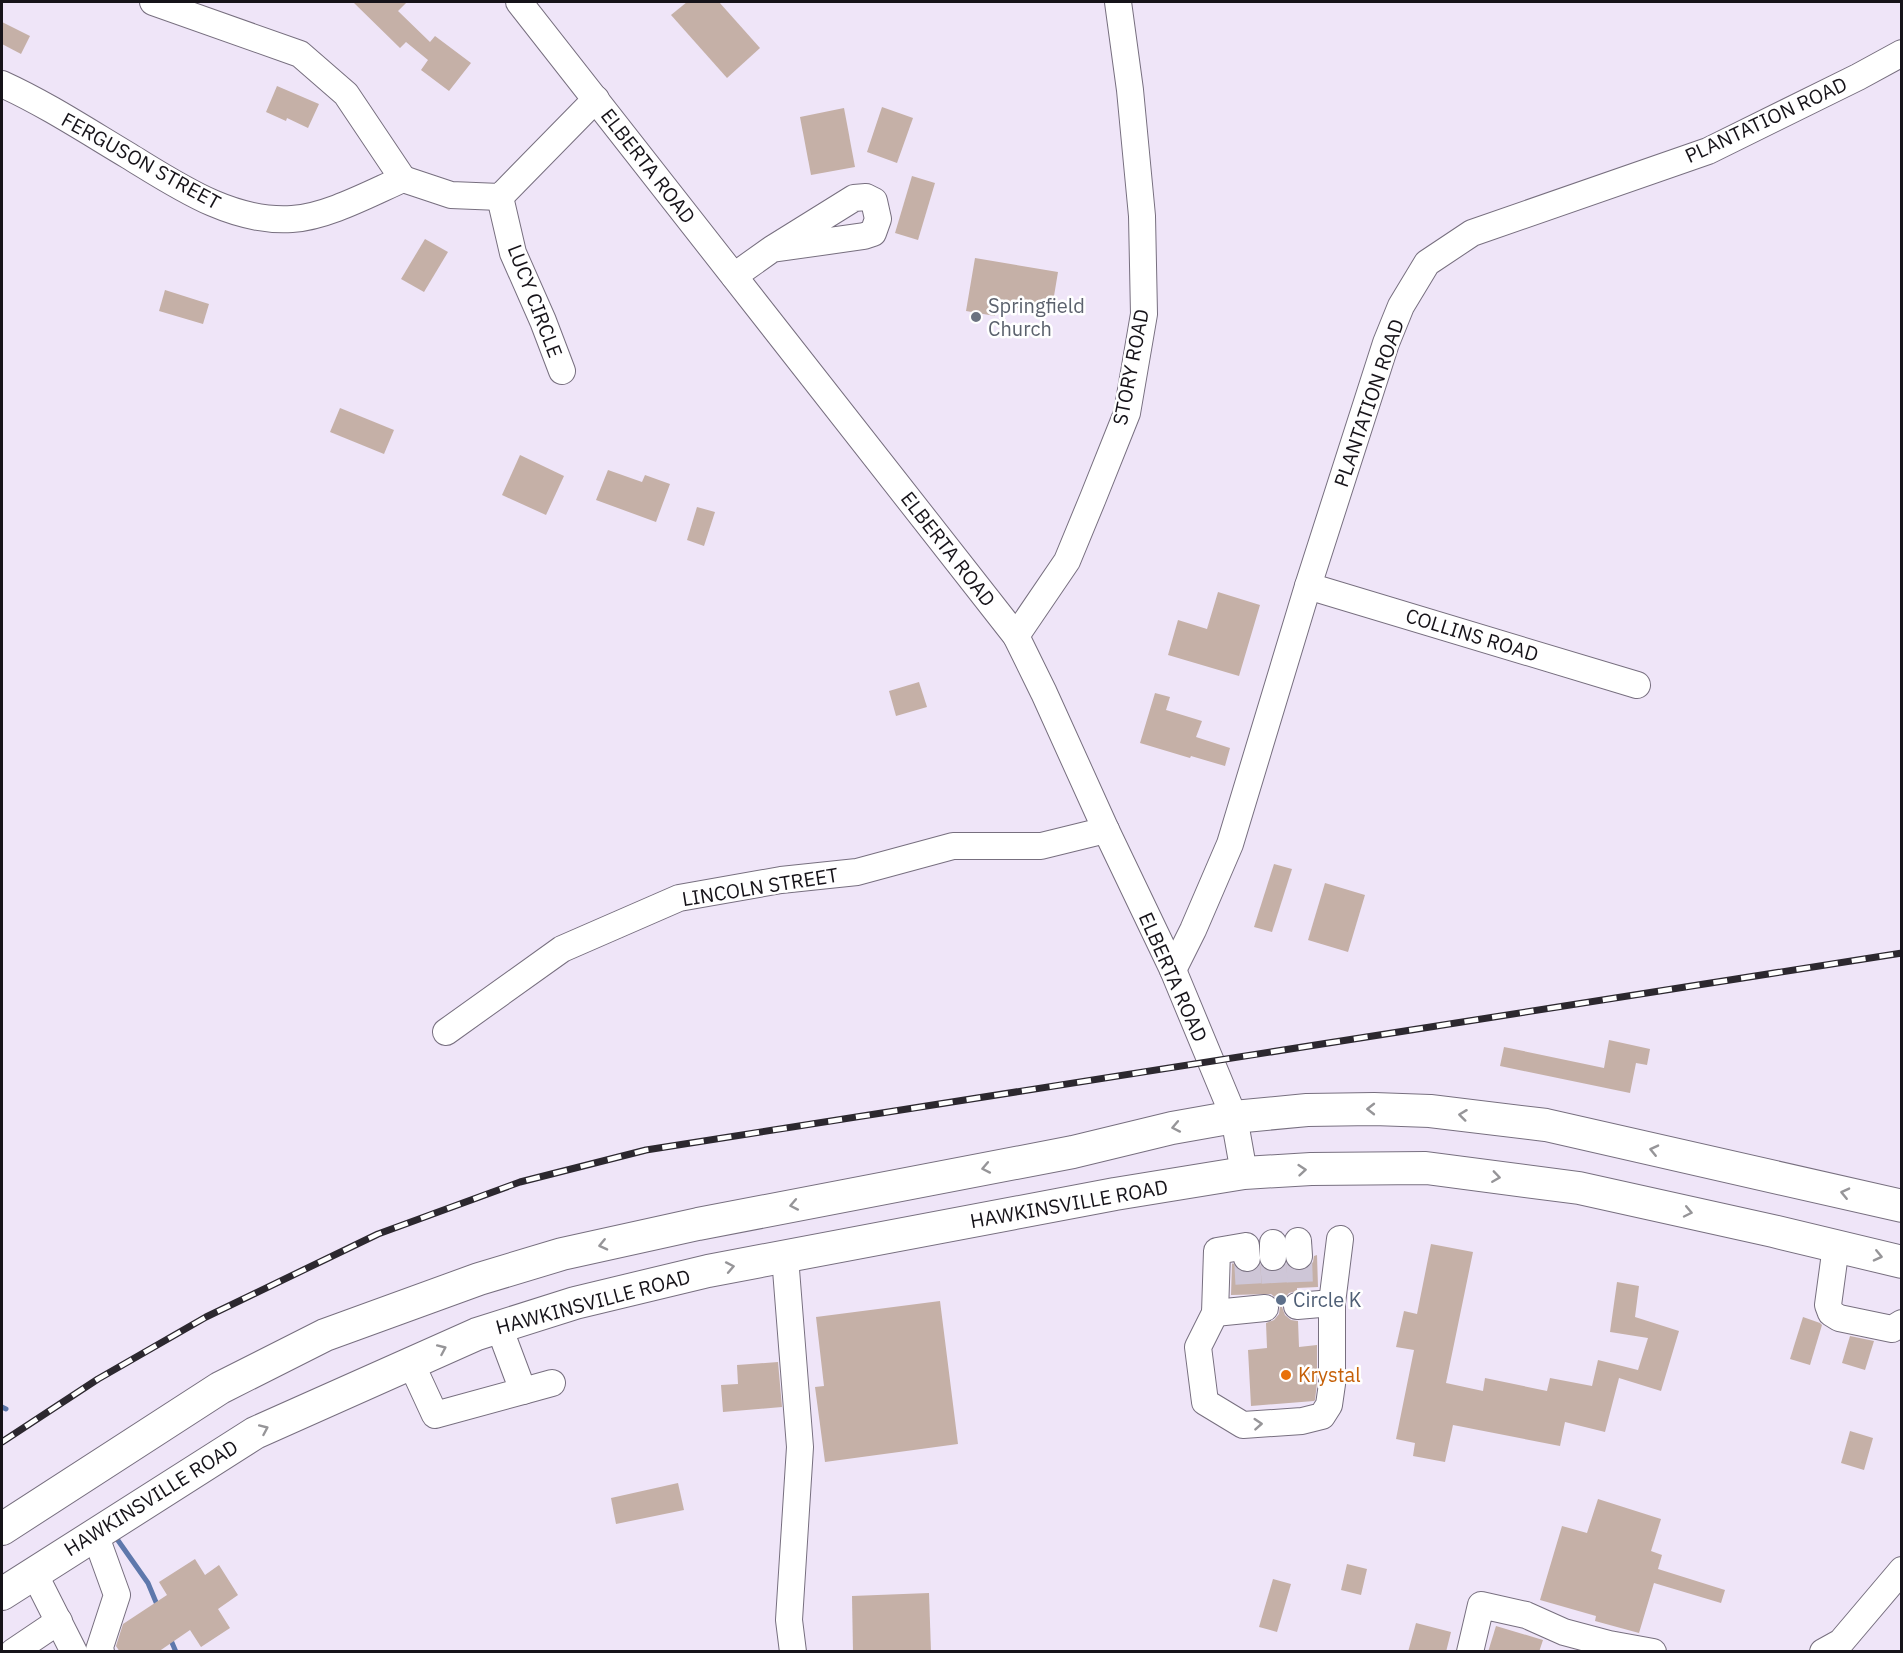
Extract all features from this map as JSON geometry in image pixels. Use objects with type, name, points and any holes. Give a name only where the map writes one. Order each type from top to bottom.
[{"type":"main road","points":[[2,1529],[220,1388],[325,1335],[479,1279],[562,1254],[698,1224],[1073,1152],[1172,1128],[1234,1117],[1307,1110],[1430,1110],[1546,1125],[1902,1206]]},
{"type":"main road","name":"HAWKINSVILLE ROAD","points":[[2,1594],[255,1433],[477,1334],[575,1303],[708,1271],[1115,1194],[1244,1173],[1311,1169],[1426,1168],[1579,1188],[1902,1262]]},
{"type":"street","points":[[153,2],[300,54],[346,94],[403,179],[451,195],[500,196],[596,99]]},
{"type":"street","name":"ELBERTA ROAD","points":[[519,2],[1016,636],[1173,970],[1234,1117],[1244,1173]]},
{"type":"street","name":"STORY ROAD","points":[[1016,636],[1067,561],[1093,498],[1126,413],[1144,314],[1142,216],[1130,90],[1118,2]]},
{"type":"street","name":"PLANTATION ROAD","points":[[1173,970],[1230,844],[1308,586],[1386,343],[1401,306],[1427,263],[1472,232],[1708,151],[1902,53]]},
{"type":"street","name":"FERGUSON STREET","points":[[2,84],[78,125],[176,185],[216,205],[256,218],[293,219],[322,214],[403,179]]},
{"type":"street","name":"LUCY CIRCLE","points":[[500,196],[513,253],[562,371]]},
{"type":"street","points":[[734,276],[772,249]]},
{"type":"street","name":"COLLINS ROAD","points":[[1308,586],[1636,685]]},
{"type":"street","name":"LINCOLN STREET","points":[[446,1032],[562,949],[679,898],[781,880],[857,872],[953,846],[1041,846],[1106,830]]},
{"type":"street","points":[[1247,1258],[1246,1246],[1217,1251],[1215,1313],[1198,1347],[1205,1402],[1243,1425],[1302,1421],[1322,1416],[1329,1405],[1332,1384],[1332,1303],[1340,1239]]},
{"type":"street","points":[[1836,1246],[1828,1305],[1831,1313],[1839,1318],[1892,1329],[1902,1323]]},
{"type":"street","points":[[785,1257],[800,1447],[789,1620],[793,1652]]},
{"type":"street","points":[[1299,1300],[1332,1303]]},
{"type":"street","points":[[1215,1313],[1255,1303]]},
{"type":"street","points":[[499,1327],[523,1391]]},
{"type":"street","points":[[411,1363],[435,1415],[552,1383]]},
{"type":"street","points":[[95,1534],[117,1596],[99,1650],[101,1652]]},
{"type":"street","points":[[1823,1652],[1841,1642],[1902,1570]]},
{"type":"street","points":[[34,1573],[74,1652]]},
{"type":"street","points":[[1470,1652],[1481,1605],[1526,1615],[1564,1632],[1653,1652]]},
{"type":"street","points":[[13,1652],[58,1621]]},
{"type":"building","points":[[353,2],[407,2],[398,11],[430,42],[435,36],[471,63],[449,91],[421,70],[428,60],[406,42],[400,48]]},
{"type":"building","points":[[687,2],[719,2],[760,48],[727,78],[671,15]]},
{"type":"building","points":[[2,22],[30,36],[21,54],[2,44]]},
{"type":"building","points":[[277,86],[319,104],[308,128],[287,118],[286,121],[266,112]]},
{"type":"building","points":[[882,107],[913,118],[897,163],[867,152]]},
{"type":"building","points":[[844,108],[855,167],[811,175],[800,117]]},
{"type":"building","points":[[912,176],[935,183],[918,240],[895,233]]},
{"type":"building","points":[[425,239],[448,252],[424,292],[401,279]]},
{"type":"building","points":[[975,258],[1058,272],[1051,314],[997,304],[995,316],[966,311]]},
{"type":"building","points":[[165,290],[209,304],[203,324],[159,311]]},
{"type":"building","points":[[340,408],[394,430],[384,454],[330,432]]},
{"type":"building","points":[[520,455],[564,476],[546,515],[502,495]]},
{"type":"building","points":[[608,470],[642,482],[645,475],[670,484],[656,522],[596,500]]},
{"type":"building","points":[[697,507],[715,512],[704,546],[687,540]]},
{"type":"building","points":[[1218,592],[1260,605],[1239,676],[1168,655],[1178,620],[1207,629]]},
{"type":"building","points":[[919,682],[927,707],[896,716],[889,691]]},
{"type":"building","points":[[1155,693],[1170,697],[1166,710],[1202,721],[1196,737],[1230,748],[1225,766],[1140,743]]},
{"type":"building","points":[[1274,864],[1292,869],[1272,932],[1254,927]]},
{"type":"building","points":[[1325,883],[1365,895],[1348,952],[1308,940]]},
{"type":"building","points":[[1609,1040],[1650,1049],[1647,1065],[1636,1063],[1630,1093],[1500,1066],[1504,1047],[1604,1068]]},
{"type":"building","points":[[1431,1244],[1473,1252],[1446,1383],[1483,1391],[1485,1378],[1547,1391],[1550,1378],[1592,1386],[1598,1360],[1638,1370],[1648,1338],[1610,1332],[1617,1282],[1639,1286],[1635,1317],[1679,1331],[1661,1391],[1619,1378],[1605,1432],[1565,1422],[1560,1446],[1453,1425],[1445,1462],[1413,1456],[1415,1443],[1396,1439],[1414,1350],[1396,1347],[1404,1311],[1417,1314]]},
{"type":"building","points":[[1317,1255],[1318,1287],[1297,1288],[1297,1291],[1289,1293],[1284,1299],[1282,1307],[1285,1315],[1291,1320],[1298,1321],[1299,1347],[1317,1345],[1315,1400],[1251,1406],[1248,1350],[1267,1348],[1266,1323],[1274,1320],[1279,1314],[1280,1306],[1271,1294],[1231,1295],[1232,1264],[1240,1271],[1248,1273],[1255,1271],[1260,1265],[1274,1272],[1281,1270],[1286,1264],[1292,1269],[1301,1271],[1308,1268],[1314,1256]]},
{"type":"building","points":[[940,1301],[958,1444],[825,1462],[815,1387],[824,1386],[816,1317]]},
{"type":"building","points":[[1803,1317],[1822,1325],[1810,1365],[1790,1359]]},
{"type":"building","points":[[1850,1336],[1874,1341],[1865,1370],[1842,1363]]},
{"type":"building","points":[[778,1362],[782,1407],[723,1412],[721,1385],[738,1384],[737,1365]]},
{"type":"building","points":[[1850,1431],[1873,1438],[1864,1470],[1841,1463]]},
{"type":"building","points":[[678,1483],[684,1510],[616,1524],[611,1498]]},
{"type":"building","points":[[1598,1499],[1661,1519],[1651,1551],[1662,1555],[1658,1569],[1725,1590],[1721,1603],[1654,1583],[1639,1633],[1595,1621],[1596,1616],[1540,1600],[1562,1526],[1587,1533]]},
{"type":"building","points":[[195,1559],[205,1575],[219,1565],[238,1595],[218,1609],[230,1628],[201,1647],[190,1630],[158,1652],[120,1652],[116,1646],[123,1624],[167,1595],[159,1582]]},
{"type":"building","points":[[1347,1564],[1367,1569],[1361,1595],[1341,1590]]},
{"type":"building","points":[[1273,1579],[1291,1584],[1277,1632],[1259,1627]]},
{"type":"building","points":[[929,1593],[931,1652],[853,1652],[852,1596]]},
{"type":"building","points":[[1416,1623],[1451,1632],[1446,1652],[1408,1652]]},
{"type":"building","points":[[1496,1626],[1543,1640],[1539,1652],[1488,1652]]},
{"type":"waterway","points":[[2,1407],[6,1409]]},
{"type":"waterway","points":[[117,1539],[148,1583],[158,1607]]},
{"type":"waterway","points":[[170,1638],[176,1652]]},
{"type":"tunnel","points":[[1299,1256],[1300,1288]]},
{"type":"tunnel","points":[[1273,1257],[1276,1307]]},
{"type":"tunnel","points":[[1247,1258],[1249,1294]]},
{"type":"railway","points":[[2,1442],[98,1379],[206,1317],[378,1234],[520,1182],[646,1150],[1902,953]]},
{"type":"place","name":"Springfield Church","points":[[976,317]]},
{"type":"place","name":"Circle K","points":[[1281,1300]]},
{"type":"place","name":"Krystal","points":[[1286,1375]]}]
